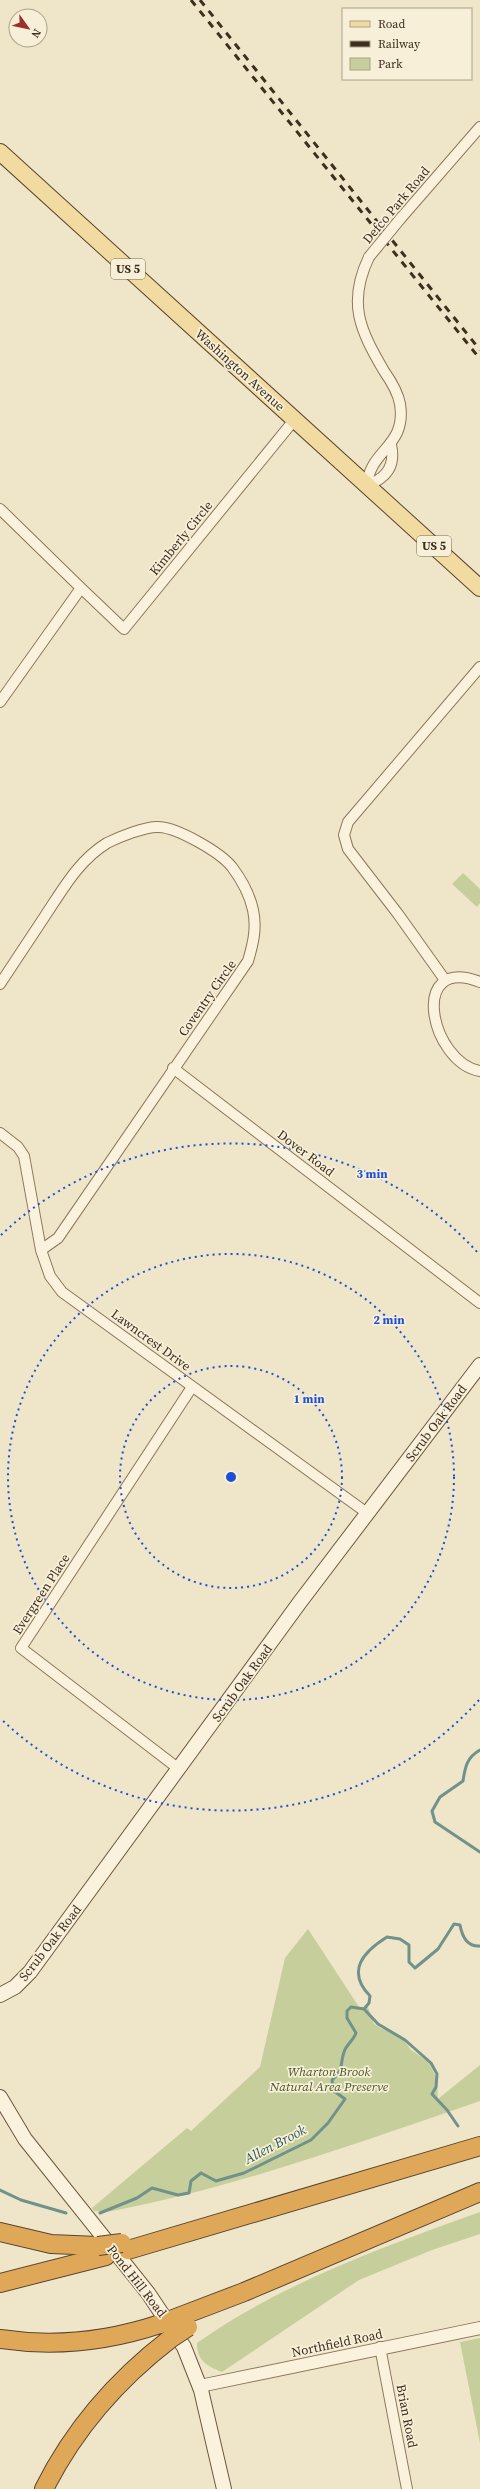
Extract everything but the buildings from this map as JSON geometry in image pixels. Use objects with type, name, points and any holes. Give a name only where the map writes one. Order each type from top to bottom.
[{"type":"highway","points":[[0,2283],[102,2251],[146,2243],[244,2217],[480,2146]]},
{"type":"highway","points":[[0,2338],[41,2342],[91,2340],[136,2331],[160,2324],[184,2321],[244,2292],[480,2192]]},
{"type":"highway","points":[[0,2232],[56,2245],[102,2251]]},
{"type":"highway","points":[[44,2489],[66,2451],[98,2407],[127,2376],[170,2339],[184,2321]]},
{"type":"main road","name":"Washington Avenue","points":[[0,152],[480,588]]},
{"type":"main road","name":"Scrub Oak Road","points":[[0,1995],[15,1987],[27,1976],[368,1513],[480,1365]]},
{"type":"main road","name":"Pond Hill Road","points":[[0,2097],[25,2139],[162,2312],[184,2347],[200,2386],[224,2489]]},
{"type":"street","name":"Defco Park Road","points":[[367,485],[387,474],[392,463],[391,445],[399,425],[400,403],[396,390],[367,341],[360,324],[358,289],[369,257],[480,127]]},
{"type":"street","name":"Kimberly Circle","points":[[0,508],[124,629],[295,419]]},
{"type":"street","name":"Defco Park Road","points":[[367,485],[370,470],[381,454],[391,445]]},
{"type":"street","points":[[0,702],[81,588]]},
{"type":"street","points":[[445,980],[398,914],[348,849],[344,835],[348,822],[480,667]]},
{"type":"street","name":"Coventry Circle","points":[[0,984],[72,875],[88,857],[108,843],[138,831],[159,827],[186,835],[209,848],[231,866],[246,890],[253,910],[255,936],[248,961],[173,1068],[58,1238],[41,1250]]},
{"type":"street","points":[[480,982],[457,977],[445,980],[435,994],[435,1024],[453,1052],[468,1066],[480,1071]]},
{"type":"street","name":"Dover Road","points":[[173,1068],[480,1303]]},
{"type":"street","name":"Lawncrest Drive","points":[[0,1133],[18,1147],[24,1156],[41,1250],[50,1276],[62,1292],[368,1513]]},
{"type":"street","name":"Evergreen Place","points":[[179,1769],[21,1648],[192,1387]]},
{"type":"street","name":"Northfield Road","points":[[200,2386],[380,2347],[480,2328]]},
{"type":"street","name":"Brian Road","points":[[380,2347],[407,2489]]},
{"type":"green space","points":[[463,873],[480,889],[480,903],[477,907],[452,884]]},
{"type":"green space","name":"Wharton Brook Natural Area Preserve","points":[[308,1929],[359,2007],[368,2007],[374,2024],[382,2029],[400,2035],[411,2050],[428,2061],[437,2079],[438,2099],[480,2065],[480,2101],[342,2148],[249,2177],[155,2202],[107,2212],[94,2211],[92,2208],[187,2128],[191,2131],[260,2067],[285,1958]]},
{"type":"green space","points":[[480,2212],[480,2234],[432,2250],[359,2280],[222,2372],[207,2365],[201,2359],[197,2349],[197,2343],[263,2302],[298,2284],[370,2253]]},
{"type":"green space","points":[[480,2338],[480,2443],[460,2342]]},
{"type":"waterway","name":"Allen Brook","points":[[480,1750],[469,1759],[463,1781],[440,1797],[432,1811],[435,1822],[480,1852]]},
{"type":"waterway","name":"Allen Brook","points":[[100,2213],[137,2198],[152,2188],[178,2195],[189,2193],[191,2181],[201,2173],[216,2181],[244,2173],[311,2140],[328,2123],[345,2099],[334,2091],[332,2080],[339,2073],[345,2050],[356,2033],[347,2018],[347,2011],[351,2007],[364,2009],[369,2003],[370,1996],[363,1987],[359,1978],[359,1970],[360,1963],[371,1949],[387,1937],[400,1939],[409,1945],[409,1962],[415,1968],[438,1949],[454,1924],[460,1925],[462,1933],[468,1943],[475,1946],[480,1946]]},
{"type":"waterway","points":[[364,2009],[378,2024],[405,2040],[431,2063],[437,2074],[436,2087],[432,2094],[447,2110],[458,2126]]},
{"type":"waterway","name":"Allen Brook","points":[[0,2190],[21,2200],[66,2213]]},
{"type":"railway","points":[[191,0],[480,359]]},
{"type":"railway","points":[[200,0],[480,350]]}]
